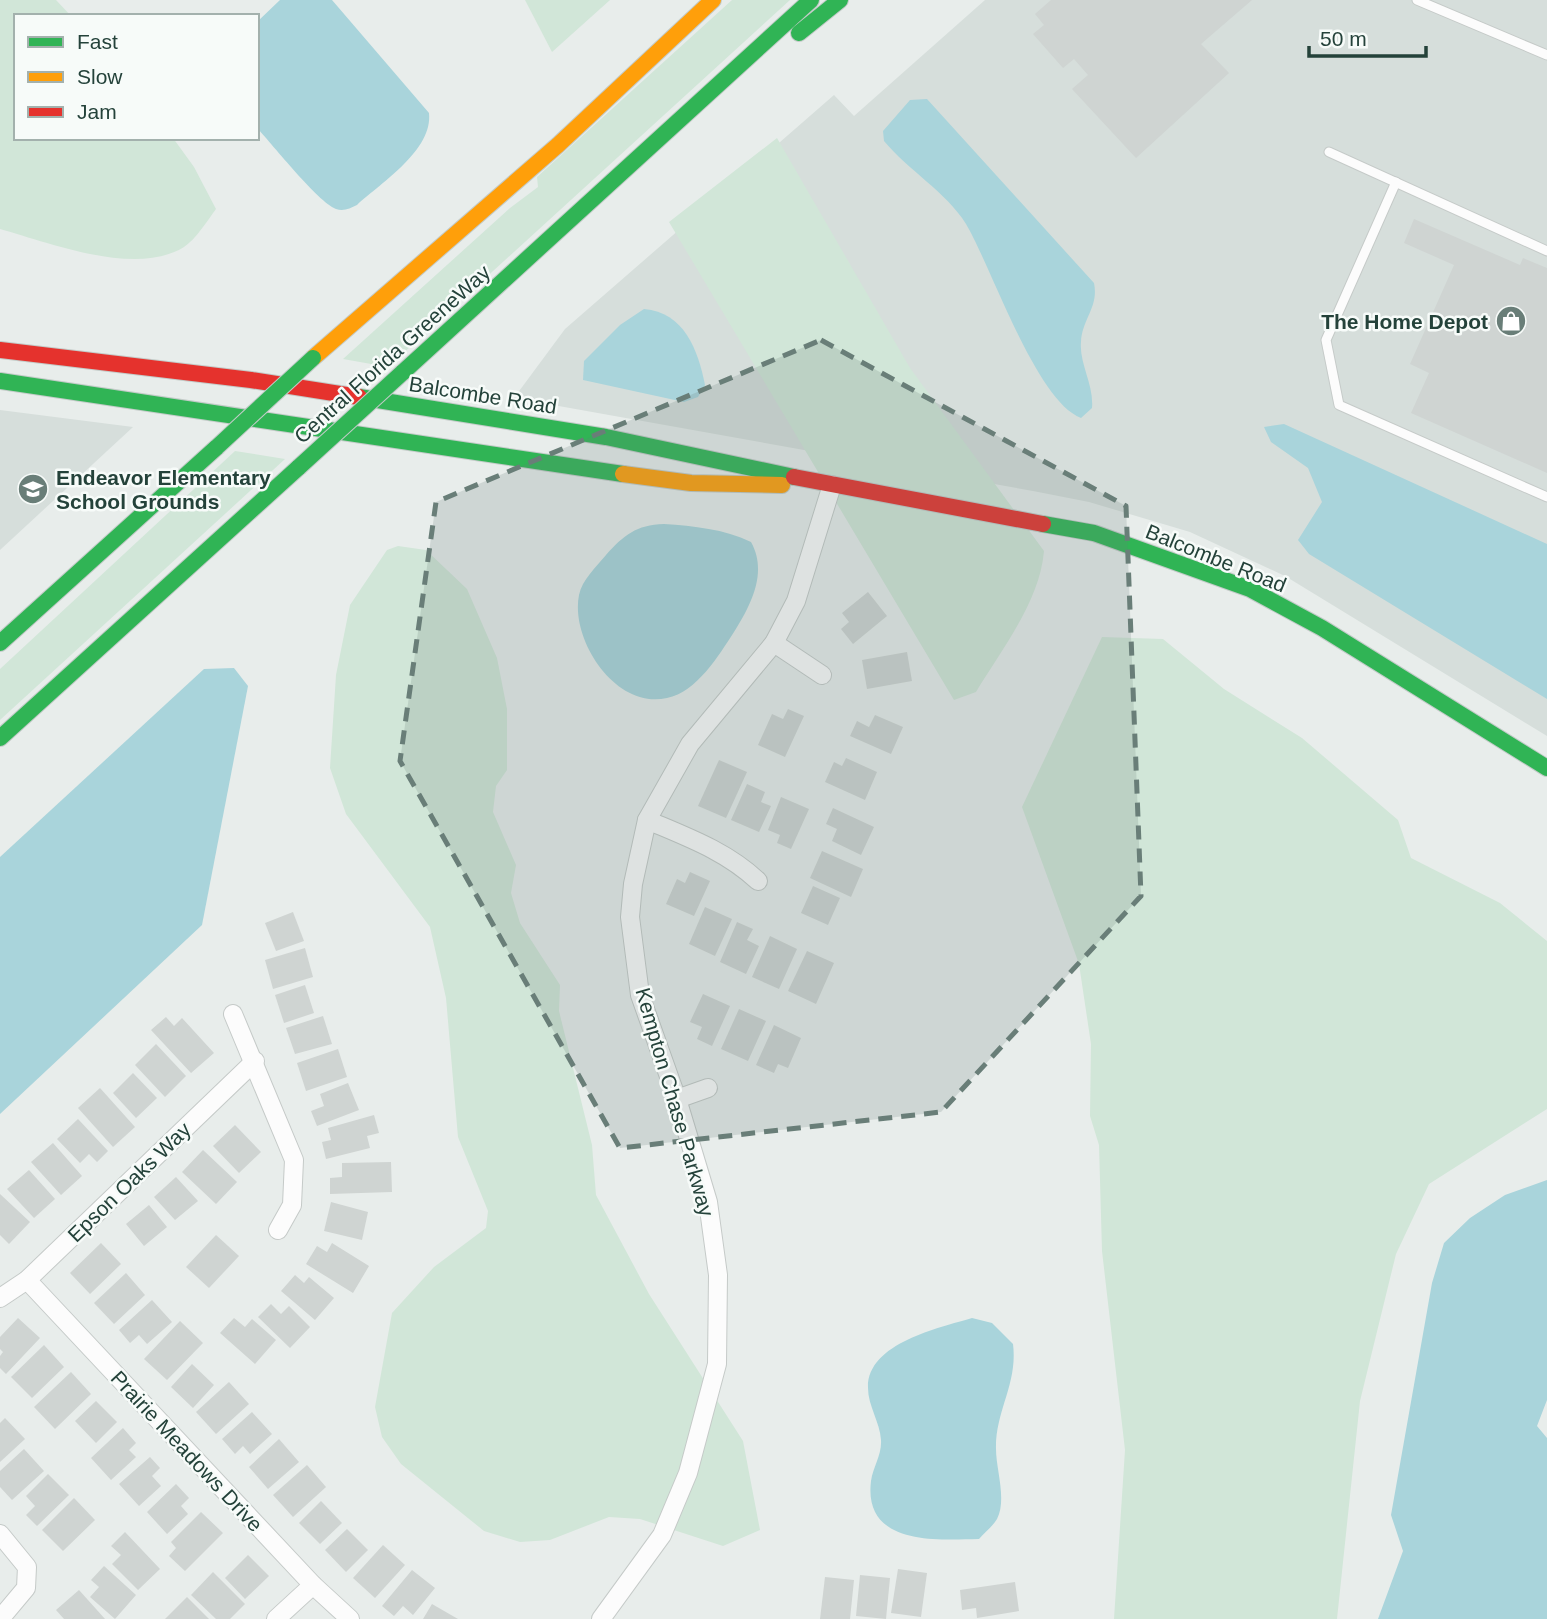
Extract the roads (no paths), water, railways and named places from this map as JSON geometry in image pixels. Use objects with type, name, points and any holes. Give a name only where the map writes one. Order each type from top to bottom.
[{"type":"main road","points":[[0,643],[313,358],[558,145],[713,0]]},
{"type":"main road","name":"Central Florida GreeneWay","points":[[0,738],[811,0]]},
{"type":"main road","points":[[601,192],[840,0]]},
{"type":"main road","name":"Balcombe Road","points":[[0,350],[251,380],[504,419],[619,439],[832,485],[1094,533],[1250,589],[1322,628],[1547,768]]},
{"type":"main road","name":"Balcombe Road","points":[[0,381],[463,453],[691,483],[832,485]]},
{"type":"street","name":"Kempton Chase Parkway","points":[[601,1619],[663,1535],[688,1473],[717,1364],[718,1275],[708,1202],[677,1099],[640,995],[630,917],[633,884],[647,820],[690,744],[774,643],[796,601],[832,485]]},
{"type":"street","points":[[774,643],[822,675]]},
{"type":"street","points":[[647,820],[717,850],[739,863],[758,881]]},
{"type":"street","points":[[233,1014],[255,1061],[294,1160],[292,1205],[278,1230]]},
{"type":"street","name":"Epson Oaks Way","points":[[0,1298],[27,1280],[255,1061]]},
{"type":"street","points":[[677,1099],[708,1088]]},
{"type":"street","name":"Prairie Meadows Drive","points":[[27,1280],[313,1585],[349,1619]]},
{"type":"street","points":[[0,1535],[27,1567],[26,1588],[0,1619]]},
{"type":"street","points":[[276,1619],[313,1585]]},
{"type":"lane","points":[[1417,0],[1547,55]]},
{"type":"lane","points":[[1329,152],[1547,251]]},
{"type":"lane","points":[[1396,183],[1326,340],[1339,405],[1547,497]]},
{"type":"water","points":[[280,0],[332,0],[429,113],[428,127],[415,152],[392,176],[357,205],[342,210],[328,204],[259,130],[259,20]]},
{"type":"water","points":[[927,99],[1094,283],[1094,299],[1081,342],[1092,408],[1081,418],[1064,407],[1032,361],[977,244],[958,212],[884,141],[883,131],[910,100]]},
{"type":"water","points":[[644,309],[669,317],[687,335],[698,359],[705,385],[698,397],[684,402],[583,380],[584,361],[620,325]]},
{"type":"water","points":[[1284,424],[1547,544],[1547,699],[1309,554],[1298,540],[1322,502],[1308,468],[1271,442],[1264,427]]},
{"type":"water","points":[[664,524],[720,531],[751,542],[756,553],[758,577],[746,611],[714,661],[697,681],[678,694],[667,698],[648,699],[630,693],[614,683],[600,668],[589,651],[582,632],[578,613],[579,595],[590,574],[625,537],[646,526]]},
{"type":"water","points":[[234,668],[248,686],[202,925],[0,1114],[0,857],[204,669]]},
{"type":"water","points":[[1547,1180],[1547,1400],[1537,1426],[1547,1438],[1547,1619],[1378,1619],[1403,1551],[1391,1515],[1432,1283],[1444,1243],[1470,1218],[1505,1195]]},
{"type":"water","points":[[972,1318],[992,1323],[1013,1344],[1010,1385],[997,1435],[1000,1511],[995,1522],[979,1539],[943,1540],[906,1535],[879,1518],[872,1502],[871,1481],[881,1440],[869,1395],[871,1372],[879,1359],[907,1340]]},
{"type":"place","name":"The Home Depot","points":[[1511,321]]},
{"type":"place","name":"Endeavor Elementary School Grounds","points":[[33,489]]}]
